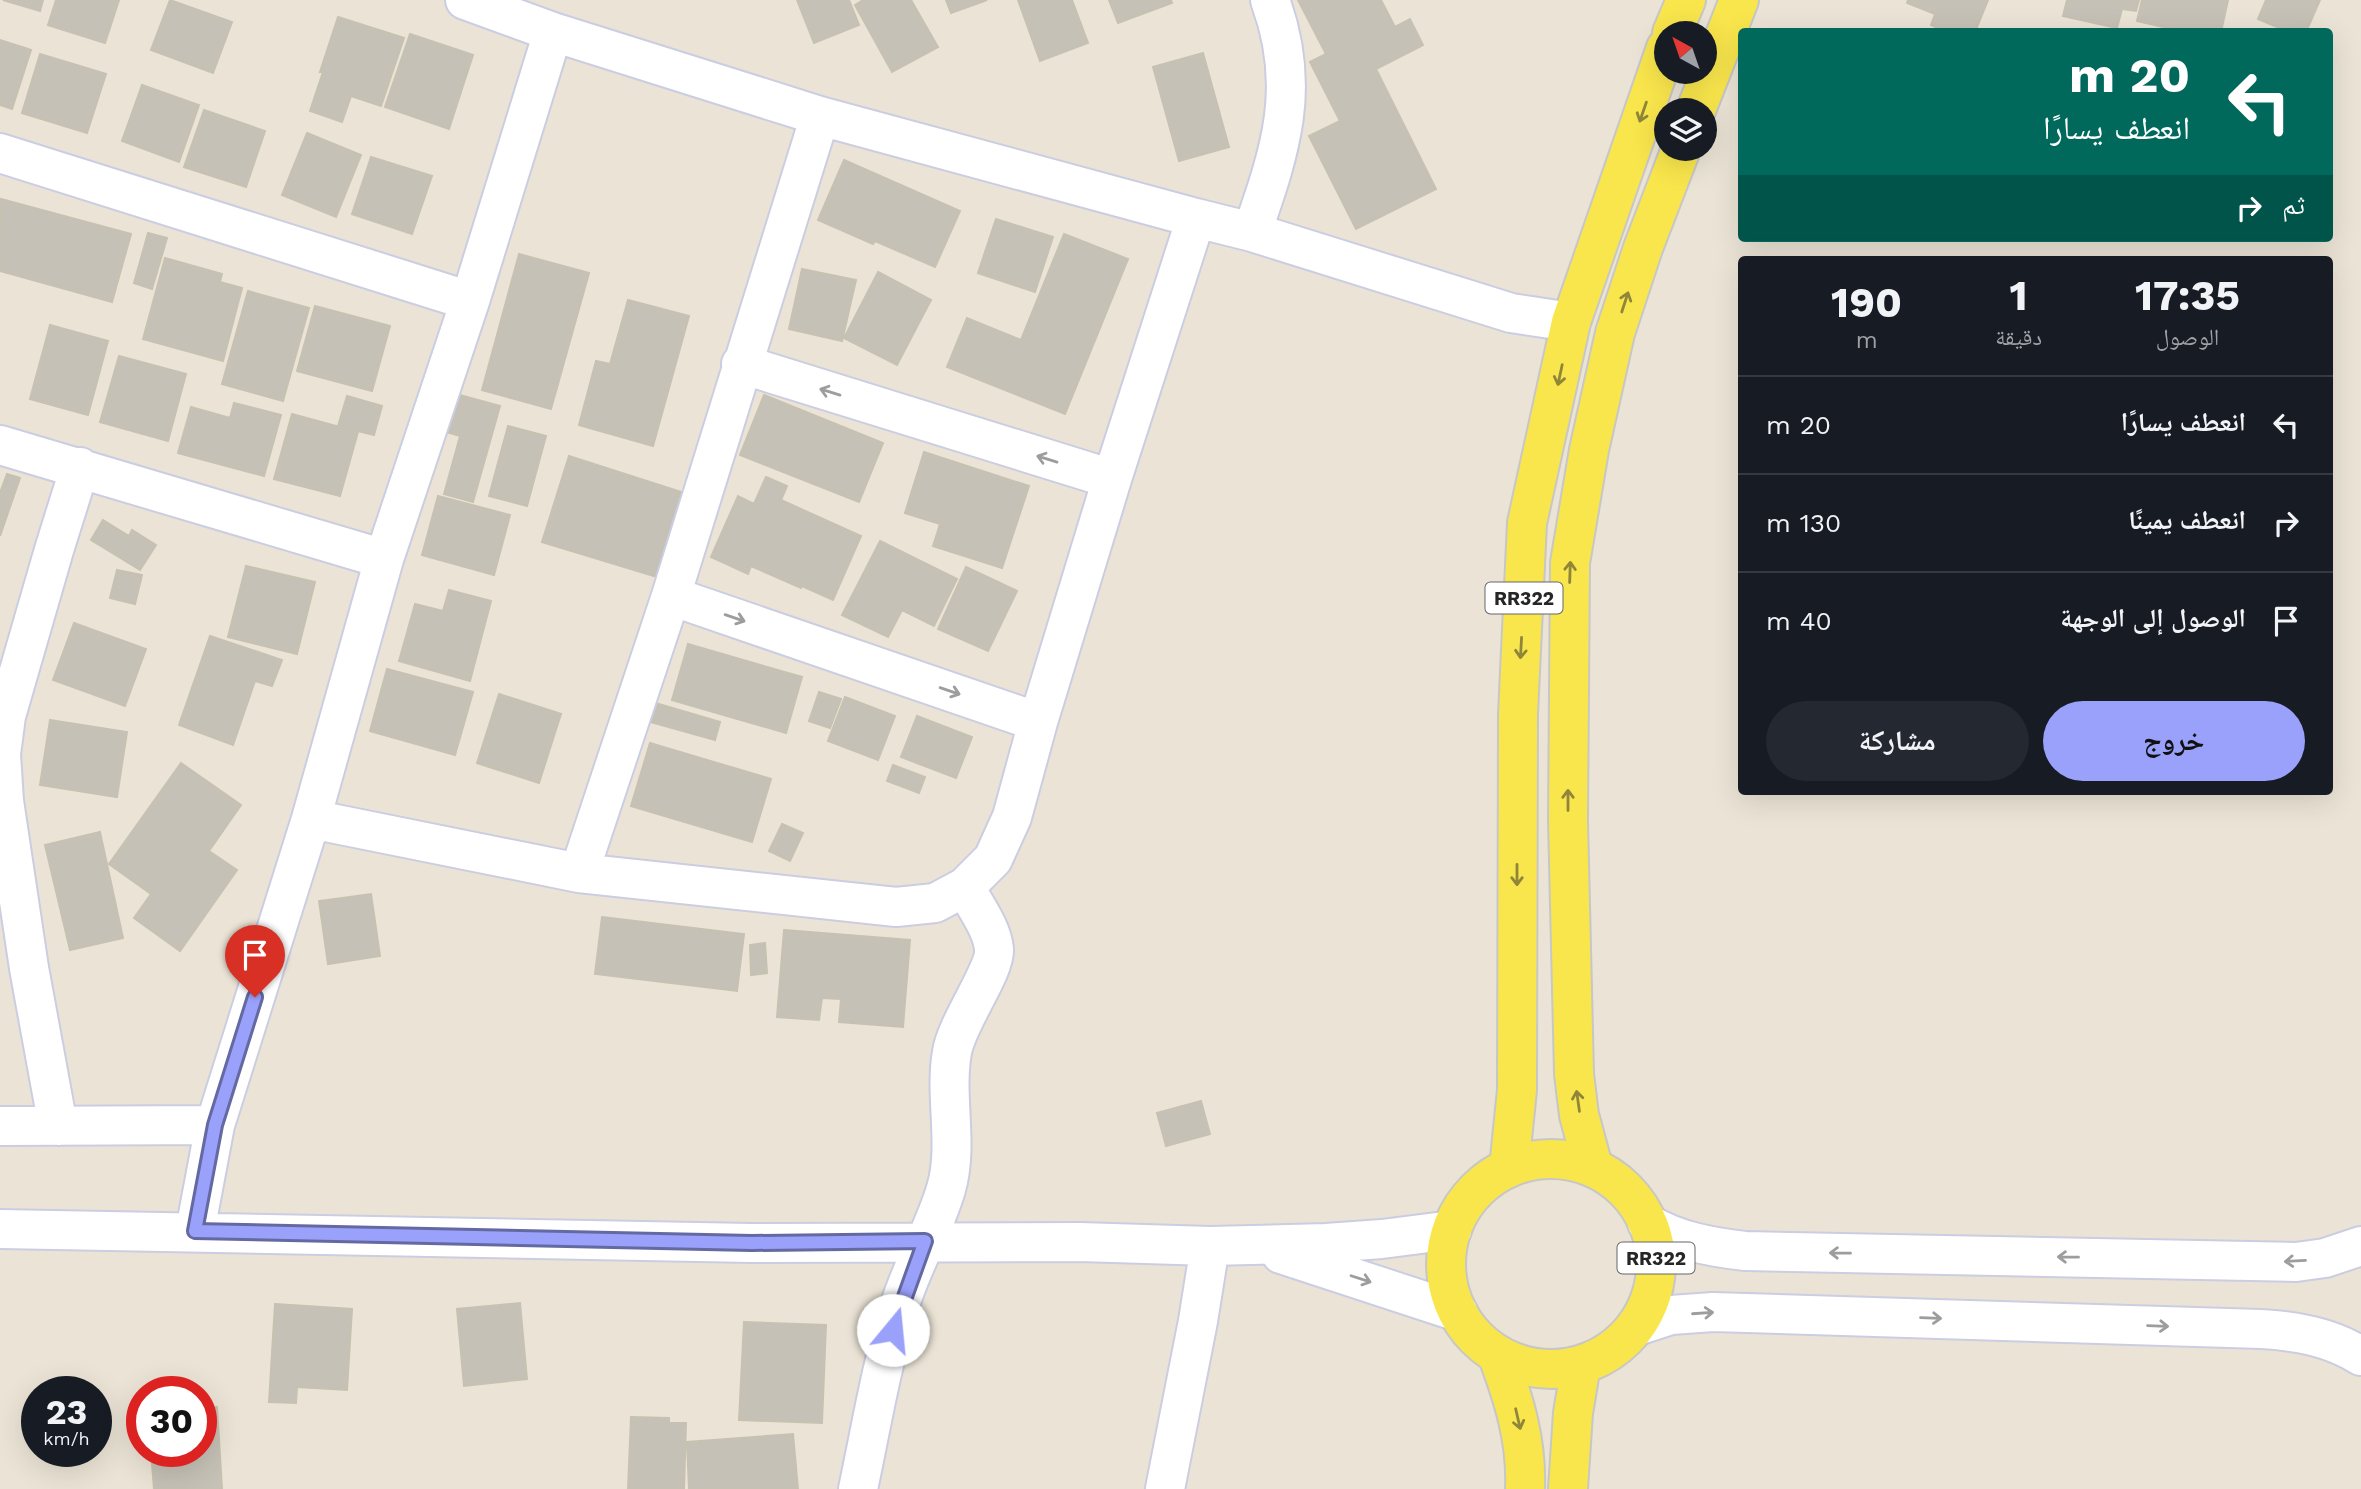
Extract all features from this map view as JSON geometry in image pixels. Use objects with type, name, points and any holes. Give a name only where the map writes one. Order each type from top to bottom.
[{"type":"main road","points":[[1677,21],[1686,0]]},
{"type":"main road","points":[[1703,98],[1731,48],[1739,0]]},
{"type":"main road","name":"RR322","points":[[1509,1168],[1517,1090],[1518,714],[1527,523],[1571,322],[1654,83]]},
{"type":"main road","name":"RR322","points":[[1593,1167],[1579,1115],[1574,1074],[1567,820],[1570,563],[1589,450],[1615,333],[1643,248],[1676,161]]},
{"type":"main road","name":"RR322","points":[[1537,1160],[1565,1160],[1593,1167],[1620,1183],[1640,1207],[1653,1236],[1657,1267],[1651,1297],[1637,1326],[1603,1356],[1581,1365],[1553,1369],[1533,1367],[1497,1354],[1475,1336],[1458,1312],[1448,1286],[1447,1257],[1452,1230],[1465,1204],[1485,1183],[1509,1168],[1537,1160]]},
{"type":"main road","name":"RR322","points":[[1497,1354],[1519,1418],[1525,1455],[1525,1489]]},
{"type":"main road","points":[[1568,1489],[1573,1413],[1581,1365]]},
{"type":"street","points":[[1252,232],[1277,162],[1287,89],[1285,52],[1270,0]]},
{"type":"street","points":[[476,2],[553,32],[820,116],[1252,232],[1511,313],[1571,322]]},
{"type":"street","points":[[195,1231],[215,1125],[311,819],[384,559],[470,301],[553,32]]},
{"type":"street","points":[[579,873],[671,596],[820,116]]},
{"type":"street","points":[[0,153],[470,301]]},
{"type":"street","points":[[311,819],[579,873],[896,907],[934,903],[965,887],[993,859],[1012,817],[1112,479],[1196,218]]},
{"type":"street","points":[[741,365],[1112,479]]},
{"type":"street","points":[[0,445],[384,559]]},
{"type":"street","points":[[58,1126],[29,968],[4,801],[1,754],[6,716],[80,467]]},
{"type":"street","points":[[671,596],[1038,722]]},
{"type":"street","points":[[858,1489],[887,1346],[900,1305],[946,1188],[950,1163],[952,1052],[960,1024],[987,973],[995,951],[990,932],[965,887]]},
{"type":"street","points":[[0,1126],[215,1125]]},
{"type":"street","points":[[1647,1223],[1668,1236],[1717,1248],[1745,1251],[2296,1262],[2325,1258],[2361,1246]]},
{"type":"street","points":[[0,1229],[752,1243],[925,1241],[1210,1246],[1326,1244],[1452,1230]]},
{"type":"street","points":[[1249,1245],[1458,1312]]},
{"type":"street","points":[[1165,1489],[1210,1246]]},
{"type":"street","points":[[1637,1326],[1671,1315],[1713,1312],[2262,1329],[2292,1331],[2322,1338],[2361,1356]]},
{"type":"building","points":[[3,0],[43,0],[40,11]]},
{"type":"building","points":[[56,0],[119,0],[105,43],[48,25]]},
{"type":"building","points":[[170,0],[232,22],[213,73],[151,50]]},
{"type":"building","points":[[797,0],[849,0],[859,25],[814,43]]},
{"type":"building","points":[[863,0],[911,0],[938,47],[892,72],[855,5]]},
{"type":"building","points":[[946,0],[987,0],[951,13]]},
{"type":"building","points":[[1018,0],[1072,0],[1088,43],[1040,61]]},
{"type":"building","points":[[1109,0],[1171,0],[1172,3],[1118,23]]},
{"type":"building","points":[[1298,0],[1381,0],[1395,27],[1410,19],[1423,45],[1376,69],[1436,189],[1356,229],[1309,136],[1340,121],[1310,62],[1326,54]]},
{"type":"building","points":[[1908,0],[1988,0],[1977,28],[1938,28],[1931,25],[1935,14],[1907,3]]},
{"type":"building","points":[[2067,0],[2139,0],[2136,11],[2122,9],[2117,28],[2063,16]]},
{"type":"building","points":[[2142,0],[2228,0],[2222,28],[2168,28],[2137,21]]},
{"type":"building","points":[[2266,0],[2320,0],[2308,28],[2279,28],[2258,19]]},
{"type":"building","points":[[338,17],[404,38],[381,106],[351,96],[342,122],[310,111]]},
{"type":"building","points":[[410,34],[473,55],[449,129],[385,107]]},
{"type":"building","points":[[0,40],[31,50],[12,109],[0,105]]},
{"type":"building","points":[[1203,53],[1229,147],[1179,161],[1153,67]]},
{"type":"building","points":[[40,54],[106,74],[87,133],[22,113]]},
{"type":"building","points":[[142,85],[199,105],[179,162],[122,141]]},
{"type":"building","points":[[204,110],[265,131],[246,187],[184,167]]},
{"type":"building","points":[[307,133],[361,155],[336,217],[282,195]]},
{"type":"building","points":[[371,157],[432,176],[412,234],[352,214]]},
{"type":"building","points":[[844,160],[960,211],[935,267],[818,220]]},
{"type":"building","points":[[1,199],[131,234],[112,302],[0,271]]},
{"type":"building","points":[[996,219],[1053,237],[1035,292],[978,273]]},
{"type":"building","points":[[148,233],[167,238],[152,289],[134,283]]},
{"type":"building","points":[[1064,234],[1128,259],[1065,414],[947,367],[967,318],[1021,340]]},
{"type":"building","points":[[519,254],[589,273],[551,409],[482,390]]},
{"type":"building","points":[[165,258],[222,274],[220,282],[242,288],[223,361],[143,339]]},
{"type":"building","points":[[802,269],[856,280],[842,341],[789,329]]},
{"type":"building","points":[[878,272],[931,300],[897,365],[844,338]]},
{"type":"building","points":[[248,291],[309,308],[283,401],[222,384]]},
{"type":"building","points":[[628,300],[689,316],[653,446],[579,425],[596,361],[610,364]]},
{"type":"building","points":[[315,306],[390,326],[372,391],[297,371]]},
{"type":"building","points":[[50,325],[108,341],[88,415],[30,399]]},
{"type":"building","points":[[119,356],[186,374],[168,441],[100,422]]},
{"type":"building","points":[[445,391],[500,406],[473,502],[444,494],[460,436],[434,428]]},
{"type":"building","points":[[764,395],[883,443],[859,502],[740,455]]},
{"type":"building","points":[[347,396],[382,406],[374,435],[338,426]]},
{"type":"building","points":[[234,403],[281,415],[264,476],[178,453],[191,407],[230,418]]},
{"type":"building","points":[[292,414],[358,432],[340,496],[274,479]]},
{"type":"building","points":[[508,426],[546,436],[527,506],[489,496]]},
{"type":"building","points":[[924,452],[1029,486],[1002,568],[933,546],[940,524],[905,513]]},
{"type":"building","points":[[569,456],[684,493],[657,577],[542,542]]},
{"type":"building","points":[[7,474],[20,478],[0,536],[0,493]]},
{"type":"building","points":[[766,477],[787,486],[781,500],[861,536],[833,600],[751,566],[748,574],[711,557],[738,496],[754,504]]},
{"type":"building","points":[[438,496],[510,515],[494,575],[422,555]]},
{"type":"building","points":[[103,520],[129,536],[132,530],[156,545],[140,570],[91,540]]},
{"type":"building","points":[[880,541],[957,579],[934,626],[902,610],[888,637],[842,615]]},
{"type":"building","points":[[246,566],[315,582],[297,654],[228,637]]},
{"type":"building","points":[[966,567],[1017,591],[988,651],[938,629]]},
{"type":"building","points":[[117,570],[142,575],[135,604],[110,598]]},
{"type":"building","points":[[449,590],[491,601],[470,681],[399,661],[415,604],[443,611]]},
{"type":"building","points":[[74,623],[146,649],[125,706],[53,680]]},
{"type":"building","points":[[210,636],[282,660],[272,686],[255,681],[233,745],[179,725]]},
{"type":"building","points":[[688,644],[802,677],[786,733],[672,700]]},
{"type":"building","points":[[387,669],[473,692],[455,755],[370,731]]},
{"type":"building","points":[[819,692],[841,699],[830,728],[809,721]]},
{"type":"building","points":[[499,694],[561,714],[539,783],[477,763]]},
{"type":"building","points":[[845,697],[895,716],[878,760],[828,741]]},
{"type":"building","points":[[652,702],[720,722],[715,740],[647,721]]},
{"type":"building","points":[[917,716],[972,737],[956,778],[901,757]]},
{"type":"building","points":[[50,720],[127,732],[117,797],[40,785]]},
{"type":"building","points":[[650,743],[771,779],[752,842],[631,806]]},
{"type":"building","points":[[181,763],[241,805],[209,851],[237,870],[180,951],[134,918],[151,894],[109,864]]},
{"type":"building","points":[[893,765],[925,777],[919,793],[887,781]]},
{"type":"building","points":[[782,824],[803,833],[790,861],[769,851]]},
{"type":"building","points":[[100,832],[123,938],[70,950],[45,845]]},
{"type":"building","points":[[371,894],[380,956],[328,964],[319,901]]},
{"type":"building","points":[[602,917],[744,934],[737,991],[595,974]]},
{"type":"building","points":[[784,930],[910,940],[903,1027],[839,1022],[841,999],[822,998],[819,1020],[777,1017]]},
{"type":"building","points":[[765,943],[767,973],[751,975],[750,945]]},
{"type":"building","points":[[1201,1101],[1210,1134],[1166,1146],[1157,1113]]},
{"type":"building","points":[[520,1303],[527,1379],[464,1386],[457,1309]]},
{"type":"building","points":[[275,1304],[352,1309],[347,1390],[297,1387],[296,1403],[269,1402]]},
{"type":"building","points":[[744,1322],[826,1325],[822,1423],[739,1420]]},
{"type":"building","points":[[217,1407],[222,1489],[154,1489],[152,1467],[217,1467]]},
{"type":"building","points":[[631,1417],[669,1418],[669,1423],[686,1423],[684,1489],[628,1489]]},
{"type":"building","points":[[793,1434],[798,1489],[689,1489],[687,1442]]},
{"type":"route","points":[[255,997],[215,1125],[195,1231],[752,1243],[925,1241],[893,1330]]}]
